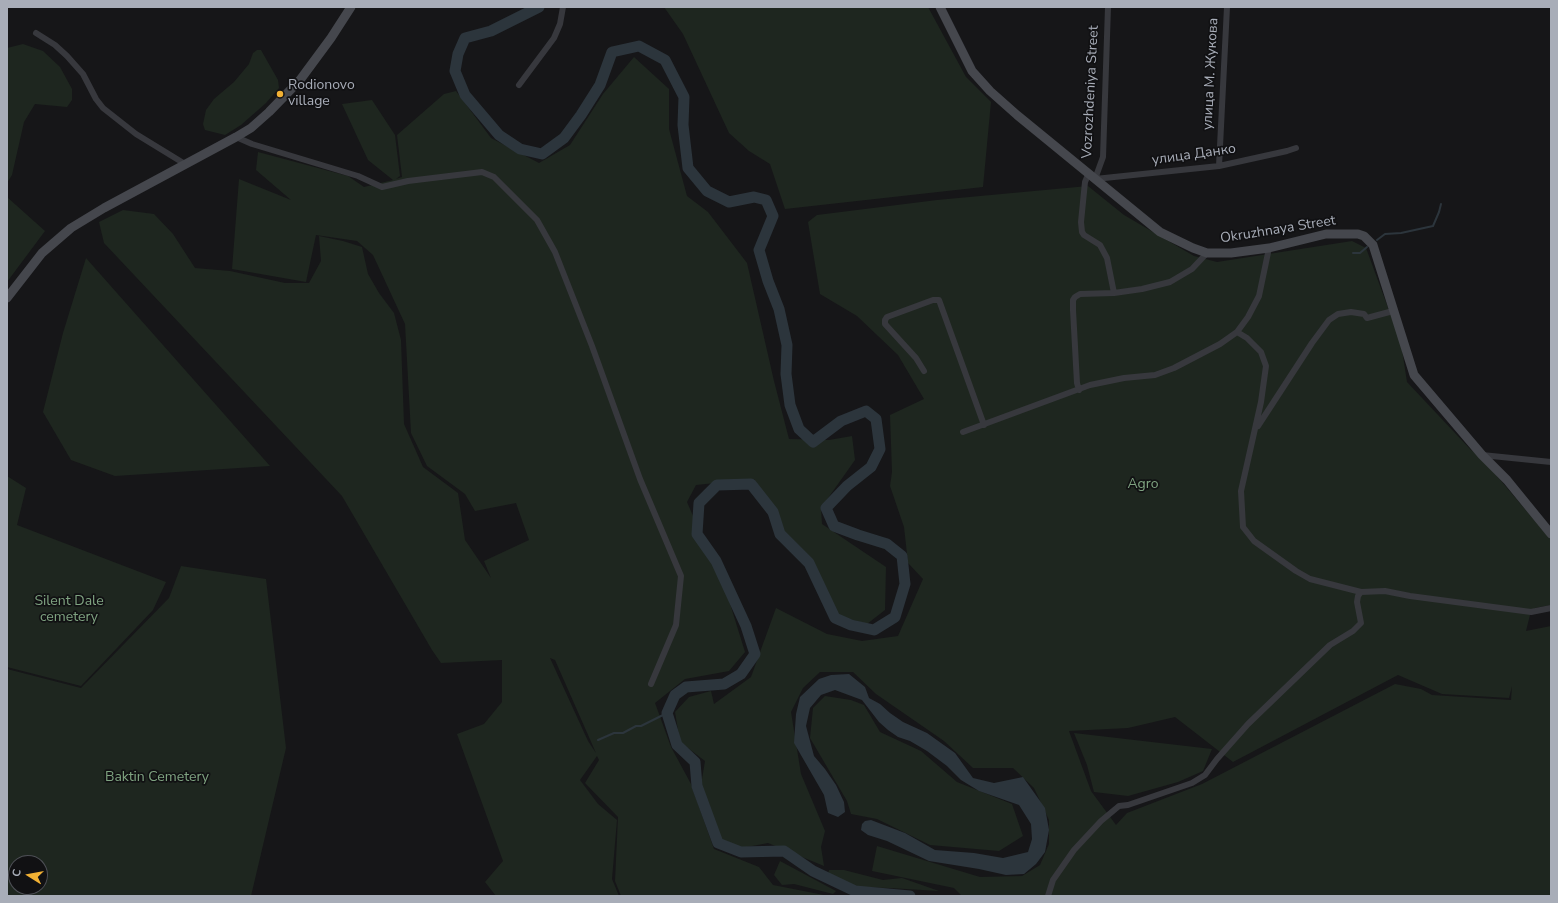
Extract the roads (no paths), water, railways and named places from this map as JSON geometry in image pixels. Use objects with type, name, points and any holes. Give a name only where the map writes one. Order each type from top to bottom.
[{"type":"street","points":[[7,298],[42,253],[71,228],[104,208],[236,137],[251,128],[270,112],[300,80],[332,38],[351,7]]},
{"type":"street","points":[[519,85],[554,38],[560,24],[563,7]]},
{"type":"street","name":"Okruzhnaya Street","points":[[940,7],[972,71],[990,91],[1017,116],[1127,207],[1160,232],[1207,253],[1231,253],[1269,248],[1326,234],[1358,234],[1364,236],[1373,245],[1414,375],[1482,455],[1507,480],[1551,534]]},
{"type":"street","name":"Vozrozhdeniya Street","points":[[1108,7],[1103,156],[1091,177],[1085,182],[1081,222],[1082,232],[1084,235],[1100,245],[1107,258],[1114,293]]},
{"type":"street","name":"улица М. Жукова","points":[[1219,166],[1227,7]]},
{"type":"street","points":[[36,33],[55,45],[67,56],[83,74],[96,99],[103,108],[136,134],[185,164]]},
{"type":"street","points":[[236,137],[252,144],[358,176],[382,187],[408,181],[482,172],[494,177],[537,220],[555,252],[592,346],[640,479],[681,576],[676,625],[651,684]]},
{"type":"street","name":"улица Данко","points":[[1091,177],[1219,166],[1296,148]]},
{"type":"street","points":[[963,432],[1108,381],[1155,375],[1220,344],[1237,332],[1248,317],[1259,296],[1269,248]]},
{"type":"street","points":[[1079,390],[1077,383],[1073,300],[1075,296],[1080,294],[1114,293],[1142,289],[1170,282],[1192,269],[1207,253]]},
{"type":"street","points":[[924,371],[916,358],[885,324],[885,320],[887,316],[933,300],[939,300],[984,425]]},
{"type":"street","points":[[1254,432],[1312,343],[1329,320],[1338,314],[1351,312],[1364,314],[1367,318],[1393,311]]},
{"type":"street","points":[[1237,332],[1247,338],[1261,352],[1266,366],[1261,402],[1241,491],[1243,527],[1254,541],[1290,567],[1310,579],[1361,592],[1385,591],[1410,596],[1531,612],[1551,608]]},
{"type":"street","points":[[1482,455],[1551,462]]},
{"type":"street","points":[[1048,896],[1053,880],[1074,850],[1101,821],[1119,806],[1128,806],[1192,783],[1205,775],[1248,724],[1330,645],[1353,631],[1361,623],[1356,602],[1361,592]]},
{"type":"waterway","points":[[539,7],[491,31],[465,38],[458,54],[455,71],[465,95],[499,135],[520,149],[542,154],[564,138],[581,115],[600,85],[612,52],[639,46],[665,60],[684,97],[683,125],[688,168],[707,191],[729,202],[754,197],[766,200],[773,216],[759,250],[768,281],[779,309],[787,345],[786,374],[790,405],[799,429],[813,442],[841,421],[866,411],[876,419],[880,449],[871,467],[847,486],[826,508],[834,526],[887,544],[902,556],[905,584],[895,617],[874,630],[851,625],[835,618],[809,563],[780,534],[773,512],[751,484],[717,485],[699,503],[697,534],[716,561],[746,626],[755,654],[741,674],[724,684],[686,687],[675,695],[667,713],[677,745],[695,762],[697,786],[718,843],[741,852],[784,851],[813,871],[855,891],[910,896]]},
{"type":"waterway","points":[[1377,240],[1385,234],[1401,233],[1433,226],[1441,204]]},
{"type":"waterway","points":[[1353,253],[1360,253],[1367,247]]},
{"type":"waterway","points":[[598,740],[614,733],[623,733],[636,726],[641,726],[667,713]]},
{"type":"place","name":"Rodionovo village","points":[[280,94]]},
{"type":"park label","name":"Agro","points":[[1143,485]]},
{"type":"park label","name":"Silent Dale cemetery","points":[[69,610]]},
{"type":"park label","name":"Baktin Cemetery","points":[[157,778]]}]
